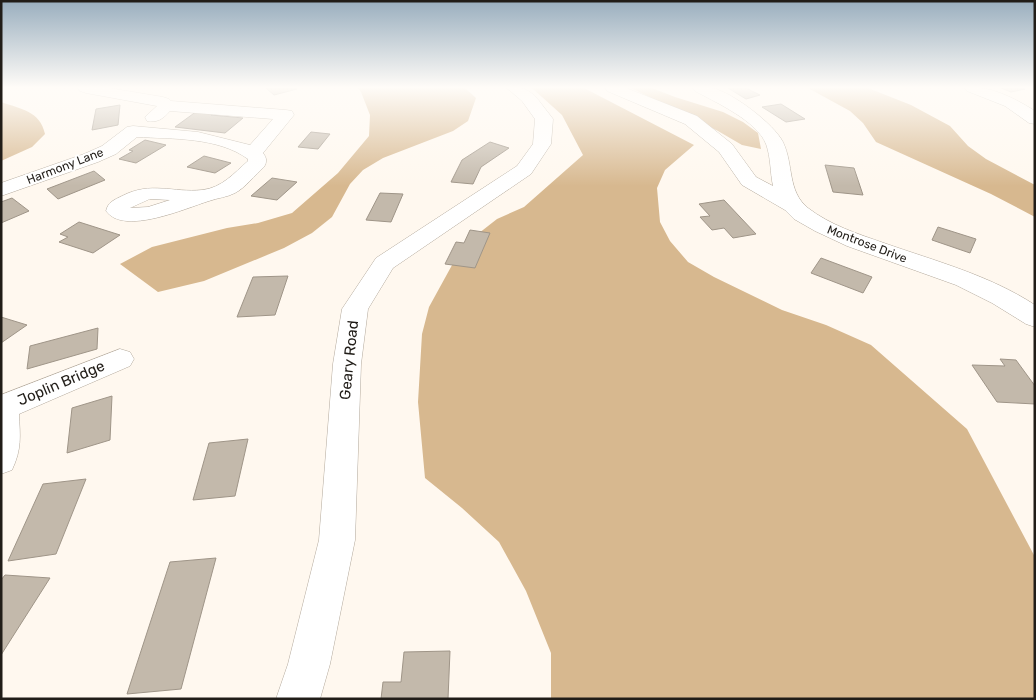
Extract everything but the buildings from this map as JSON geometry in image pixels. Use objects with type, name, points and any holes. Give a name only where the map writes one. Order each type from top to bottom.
[{"type":"street","name":"Harmony Lane","points":[[1,190],[92,158],[109,150],[148,121]]},
{"type":"street","points":[[253,153],[281,121]]},
{"type":"street","name":"Geary Road","points":[[298,699],[309,664],[338,540],[347,364],[355,309],[384,263],[524,170],[542,144],[544,121]]},
{"type":"street","points":[[691,121],[726,148],[749,181],[794,206]]},
{"type":"street","name":"Montrose Drive","points":[[753,121],[770,137],[776,148],[781,184],[800,213],[826,229],[968,281],[999,296],[1035,318]]},
{"type":"street","points":[[134,131],[202,138],[243,148],[253,153],[257,163],[244,176],[228,189],[202,196]]},
{"type":"street","name":"Joplin Bridge","points":[[2,407],[120,359]]},
{"type":"street","points":[[1,460],[5,446],[2,407]]},
{"type":"shaded area","points":[[1,121],[39,121],[45,134],[32,147],[1,161]]},
{"type":"shaded area","points":[[370,121],[468,121],[453,131],[383,158],[363,170],[350,184],[332,217],[312,233],[284,248],[204,281],[158,292],[120,264],[152,247],[227,228],[258,223],[292,213],[338,173],[369,136]]},
{"type":"shaded area","points":[[565,121],[647,121],[694,145],[665,170],[657,188],[660,222],[670,241],[688,262],[714,277],[782,310],[826,325],[871,345],[967,429],[1035,557],[1035,699],[551,699],[551,653],[526,591],[499,542],[462,508],[425,478],[418,402],[422,334],[429,307],[457,256],[474,237],[497,219],[524,207],[583,155]]},
{"type":"shaded area","points":[[697,121],[740,121],[758,133],[761,149],[742,145]]},
{"type":"shaded area","points":[[860,121],[940,121],[950,126],[968,146],[986,159],[1035,185],[1035,217],[991,194],[876,142]]}]
